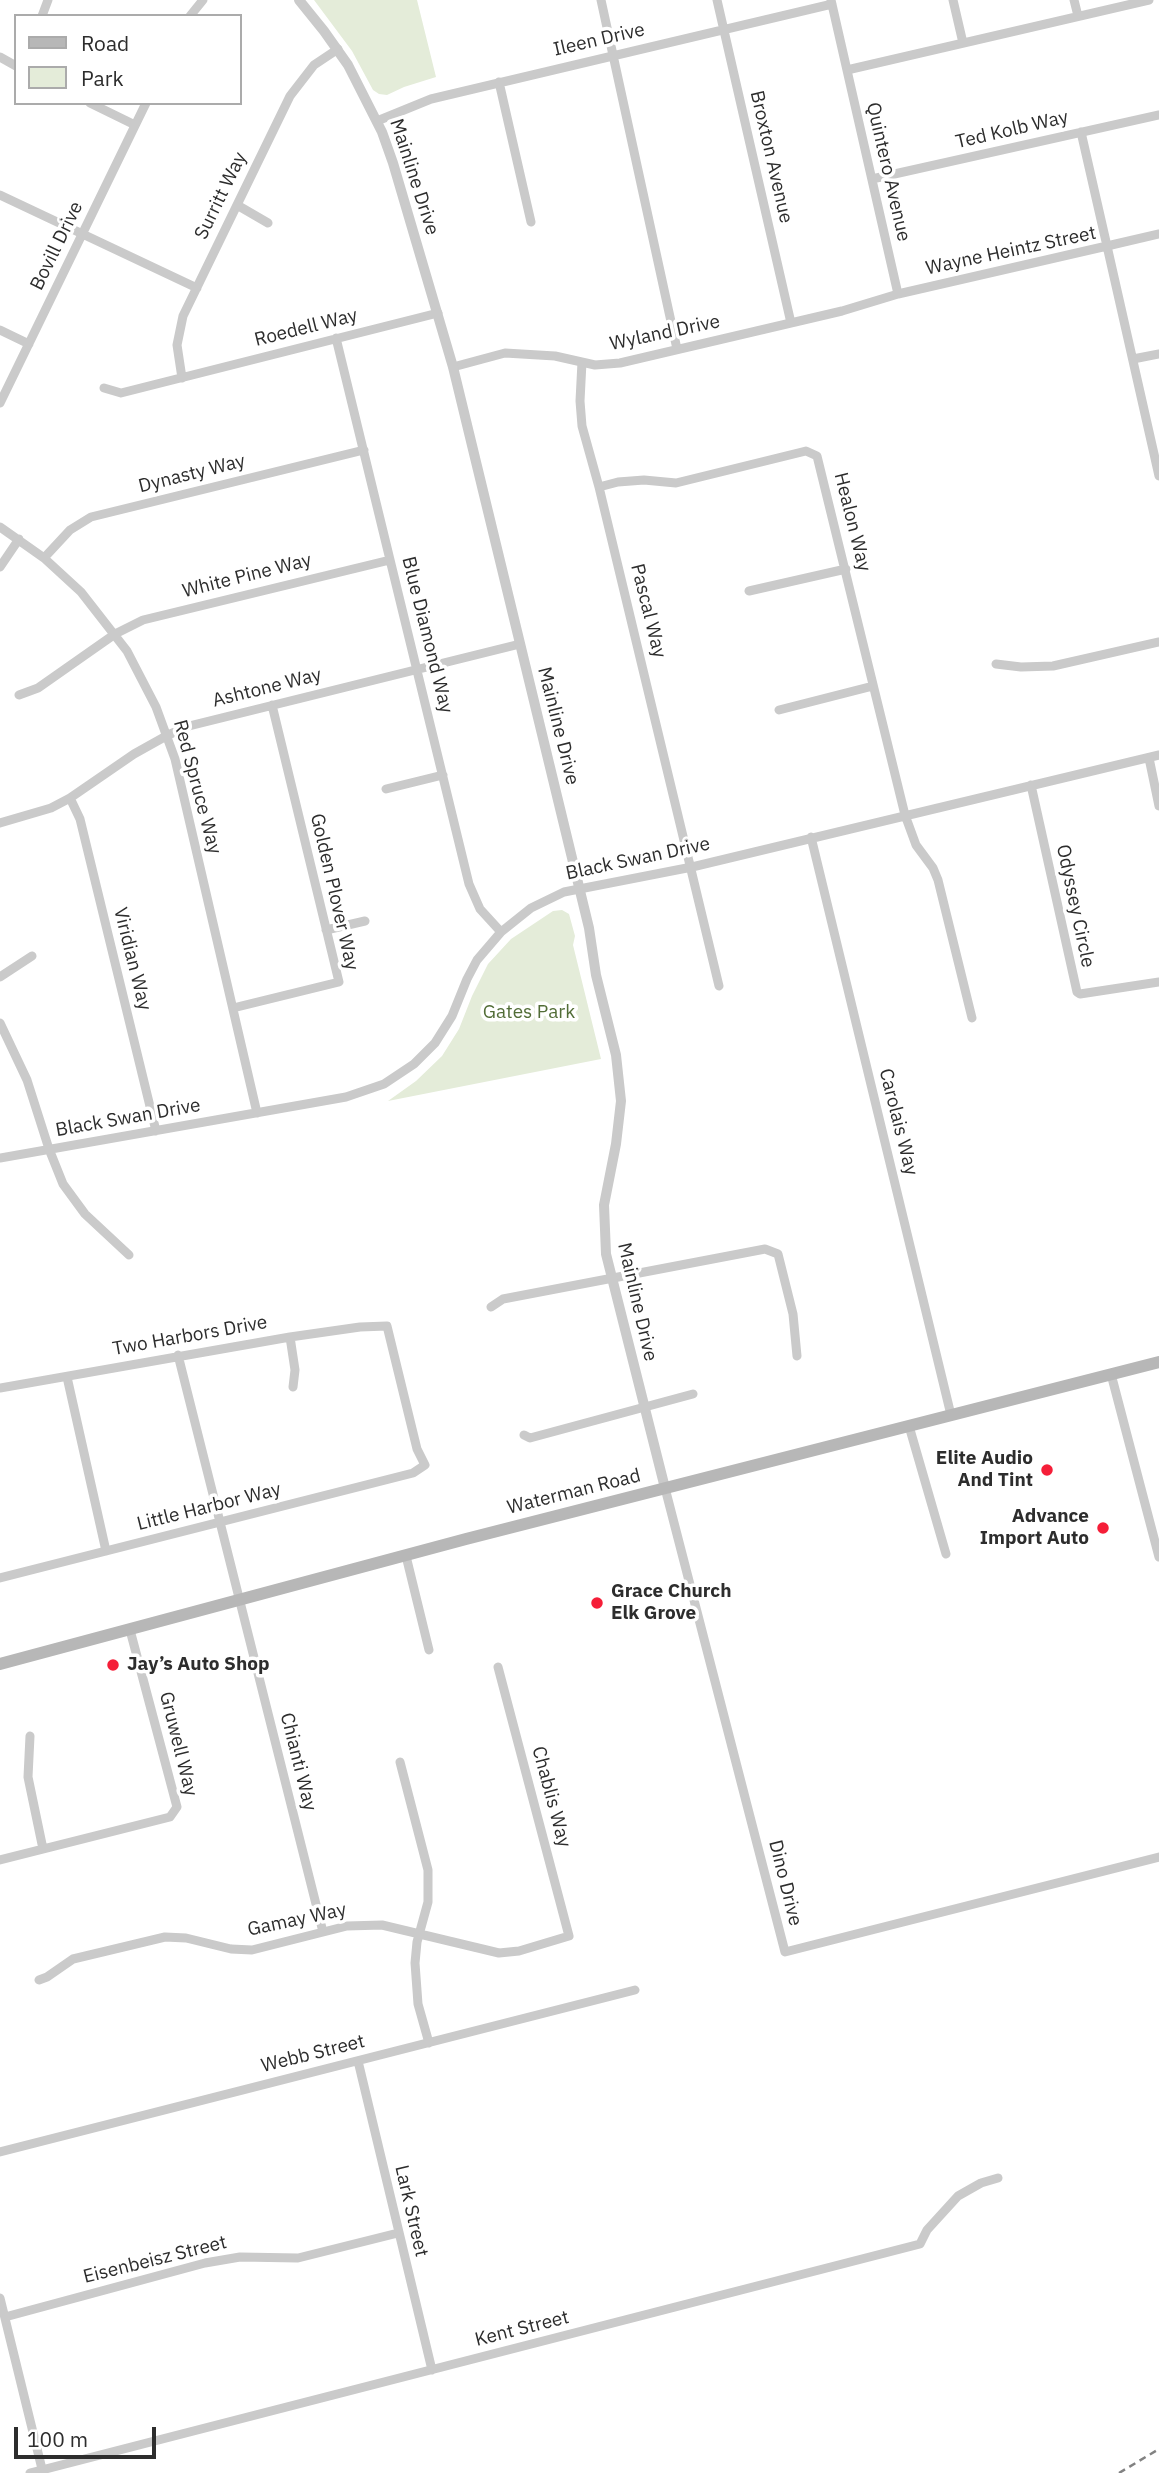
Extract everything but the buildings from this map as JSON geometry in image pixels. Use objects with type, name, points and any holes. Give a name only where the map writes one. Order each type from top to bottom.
[{"type":"main road","name":"Waterman Road","points":[[0,1664],[665,1488],[1159,1362]]},
{"type":"street","points":[[192,14],[203,0]]},
{"type":"street","name":"Mainline Drive","points":[[299,0],[338,49],[377,121],[393,163],[453,367],[580,887],[620,1078],[620,1124],[604,1205],[604,1232],[611,1277],[665,1488]]},
{"type":"street","points":[[600,0],[677,349]]},
{"type":"street","name":"Broxton Avenue","points":[[717,0],[791,323]]},
{"type":"street","points":[[953,0],[963,43]]},
{"type":"street","points":[[1074,0],[1078,16]]},
{"type":"street","points":[[847,70],[1149,0]]},
{"type":"street","name":"Ileen Drive","points":[[377,121],[431,99],[832,2]]},
{"type":"street","name":"Quintero Avenue","points":[[832,2],[898,294]]},
{"type":"street","name":"Surritt Way","points":[[182,378],[178,360],[179,330],[197,288],[290,96],[314,65],[338,49]]},
{"type":"street","points":[[499,82],[531,222]]},
{"type":"street","points":[[94,105],[135,125]]},
{"type":"street","name":"Bovill Drive","points":[[0,403],[145,105]]},
{"type":"street","name":"Ted Kolb Way","points":[[872,179],[1159,115]]},
{"type":"street","points":[[1081,132],[1107,246],[1157,235]]},
{"type":"street","points":[[0,195],[197,288]]},
{"type":"street","points":[[237,205],[268,223]]},
{"type":"street","name":"Wayne Heintz Street","points":[[898,294],[1107,246],[1159,476]]},
{"type":"street","name":"Wyland Drive","points":[[453,367],[505,353],[555,356],[595,365],[620,363],[842,311],[898,294]]},
{"type":"street","name":"Roedell Way","points":[[104,388],[121,393],[438,313]]},
{"type":"street","points":[[0,330],[29,344]]},
{"type":"street","name":"Blue Diamond Way","points":[[336,338],[473,895],[487,918],[501,932]]},
{"type":"street","points":[[1133,359],[1159,354]]},
{"type":"street","name":"Pascal Way","points":[[582,362],[582,426],[719,986]]},
{"type":"street","name":"Dynasty Way","points":[[44,558],[64,536],[91,517],[363,450]]},
{"type":"street","name":"Healon Way","points":[[599,487],[644,480],[676,483],[806,451],[817,456],[905,815],[916,845],[933,867],[938,880],[972,1018]]},
{"type":"street","name":"Red Spruce Way","points":[[0,527],[44,558],[81,592],[115,634],[141,675],[175,759],[257,1113]]},
{"type":"street","points":[[0,567],[19,539]]},
{"type":"street","name":"White Pine Way","points":[[19,695],[38,688],[115,634],[143,620],[390,559]]},
{"type":"street","points":[[749,592],[846,569]]},
{"type":"street","points":[[996,664],[1021,667],[1053,666],[1159,642]]},
{"type":"street","name":"Ashtone Way","points":[[0,823],[31,816],[70,798],[167,735],[207,721],[520,644]]},
{"type":"street","points":[[779,710],[873,686]]},
{"type":"street","name":"Golden Plover Way","points":[[233,1008],[339,982],[272,705]]},
{"type":"street","points":[[1154,756],[1159,806]]},
{"type":"street","name":"Black Swan Drive","points":[[0,1158],[364,1093],[402,1074],[426,1053],[444,1030],[477,960],[501,932],[531,908],[580,887],[692,867],[1154,756]]},
{"type":"street","points":[[386,789],[443,775]]},
{"type":"street","name":"Odyssey Circle","points":[[1031,785],[1077,992],[1080,994],[1159,982]]},
{"type":"street","name":"Viridian Way","points":[[70,798],[80,820],[156,1131]]},
{"type":"street","name":"Carolais Way","points":[[810,837],[951,1415]]},
{"type":"street","points":[[326,930],[365,921]]},
{"type":"street","points":[[0,977],[32,956]]},
{"type":"street","points":[[0,1023],[27,1080],[48,1149],[71,1196],[85,1214],[129,1255]]},
{"type":"street","points":[[491,1307],[503,1299],[765,1249],[778,1254],[793,1314],[797,1356]]},
{"type":"street","name":"Two Harbors Drive","points":[[0,1388],[290,1337],[387,1326],[416,1449],[425,1465]]},
{"type":"street","points":[[290,1337],[295,1370],[293,1387]]},
{"type":"street","name":"Chianti Way","points":[[178,1355],[323,1932]]},
{"type":"street","points":[[1111,1374],[1159,1557]]},
{"type":"street","points":[[67,1377],[106,1550]]},
{"type":"street","points":[[524,1435],[530,1438],[693,1394]]},
{"type":"street","points":[[909,1426],[946,1554]]},
{"type":"street","name":"Little Harbor Way","points":[[0,1578],[413,1473],[425,1465]]},
{"type":"street","name":"Dino Drive","points":[[665,1488],[785,1952],[1159,1857]]},
{"type":"street","points":[[406,1556],[429,1650]]},
{"type":"street","name":"Gruwell Way","points":[[0,1860],[170,1817],[177,1807],[130,1630]]},
{"type":"street","name":"Chablis Way","points":[[498,1667],[569,1936]]},
{"type":"street","points":[[30,1736],[28,1777],[43,1849]]},
{"type":"street","points":[[400,1762],[428,1870],[428,1902],[417,1942],[415,1983],[422,2024],[429,2043]]},
{"type":"street","name":"Gamay Way","points":[[39,1980],[47,1978],[72,1959],[155,1938],[175,1936],[231,1949],[252,1950],[323,1932],[370,1924],[394,1926],[478,1949],[499,1952],[519,1951],[569,1936]]},
{"type":"street","name":"Webb Street","points":[[0,2152],[635,1990]]},
{"type":"street","name":"Lark Street","points":[[358,2061],[432,2370]]},
{"type":"street","name":"Kent Street","points":[[30,2473],[920,2244],[927,2231],[958,2196],[981,2182],[998,2178]]},
{"type":"street","name":"Eisenbeisz Street","points":[[5,2316],[205,2263],[240,2258],[299,2258],[398,2233]]},
{"type":"street","points":[[0,2298],[42,2472]]},
{"type":"green space","points":[[314,0],[417,0],[436,77],[387,95],[379,94],[373,90],[352,51]]},
{"type":"green space","name":"Gates Park","points":[[562,910],[569,914],[575,936],[573,945],[601,1059],[388,1101],[416,1081],[442,1056],[459,1029],[488,964],[511,939],[553,911]]},
{"type":"railway","points":[[1119,2473],[1159,2449]]},
{"type":"place","name":"Elite Audio And Tint","points":[[1047,1470]]},
{"type":"place","name":"Advance Import Auto","points":[[1103,1528]]},
{"type":"place","name":"Grace Church Elk Grove","points":[[597,1603]]},
{"type":"place","name":"Jay’s Auto Shop","points":[[113,1665]]}]
